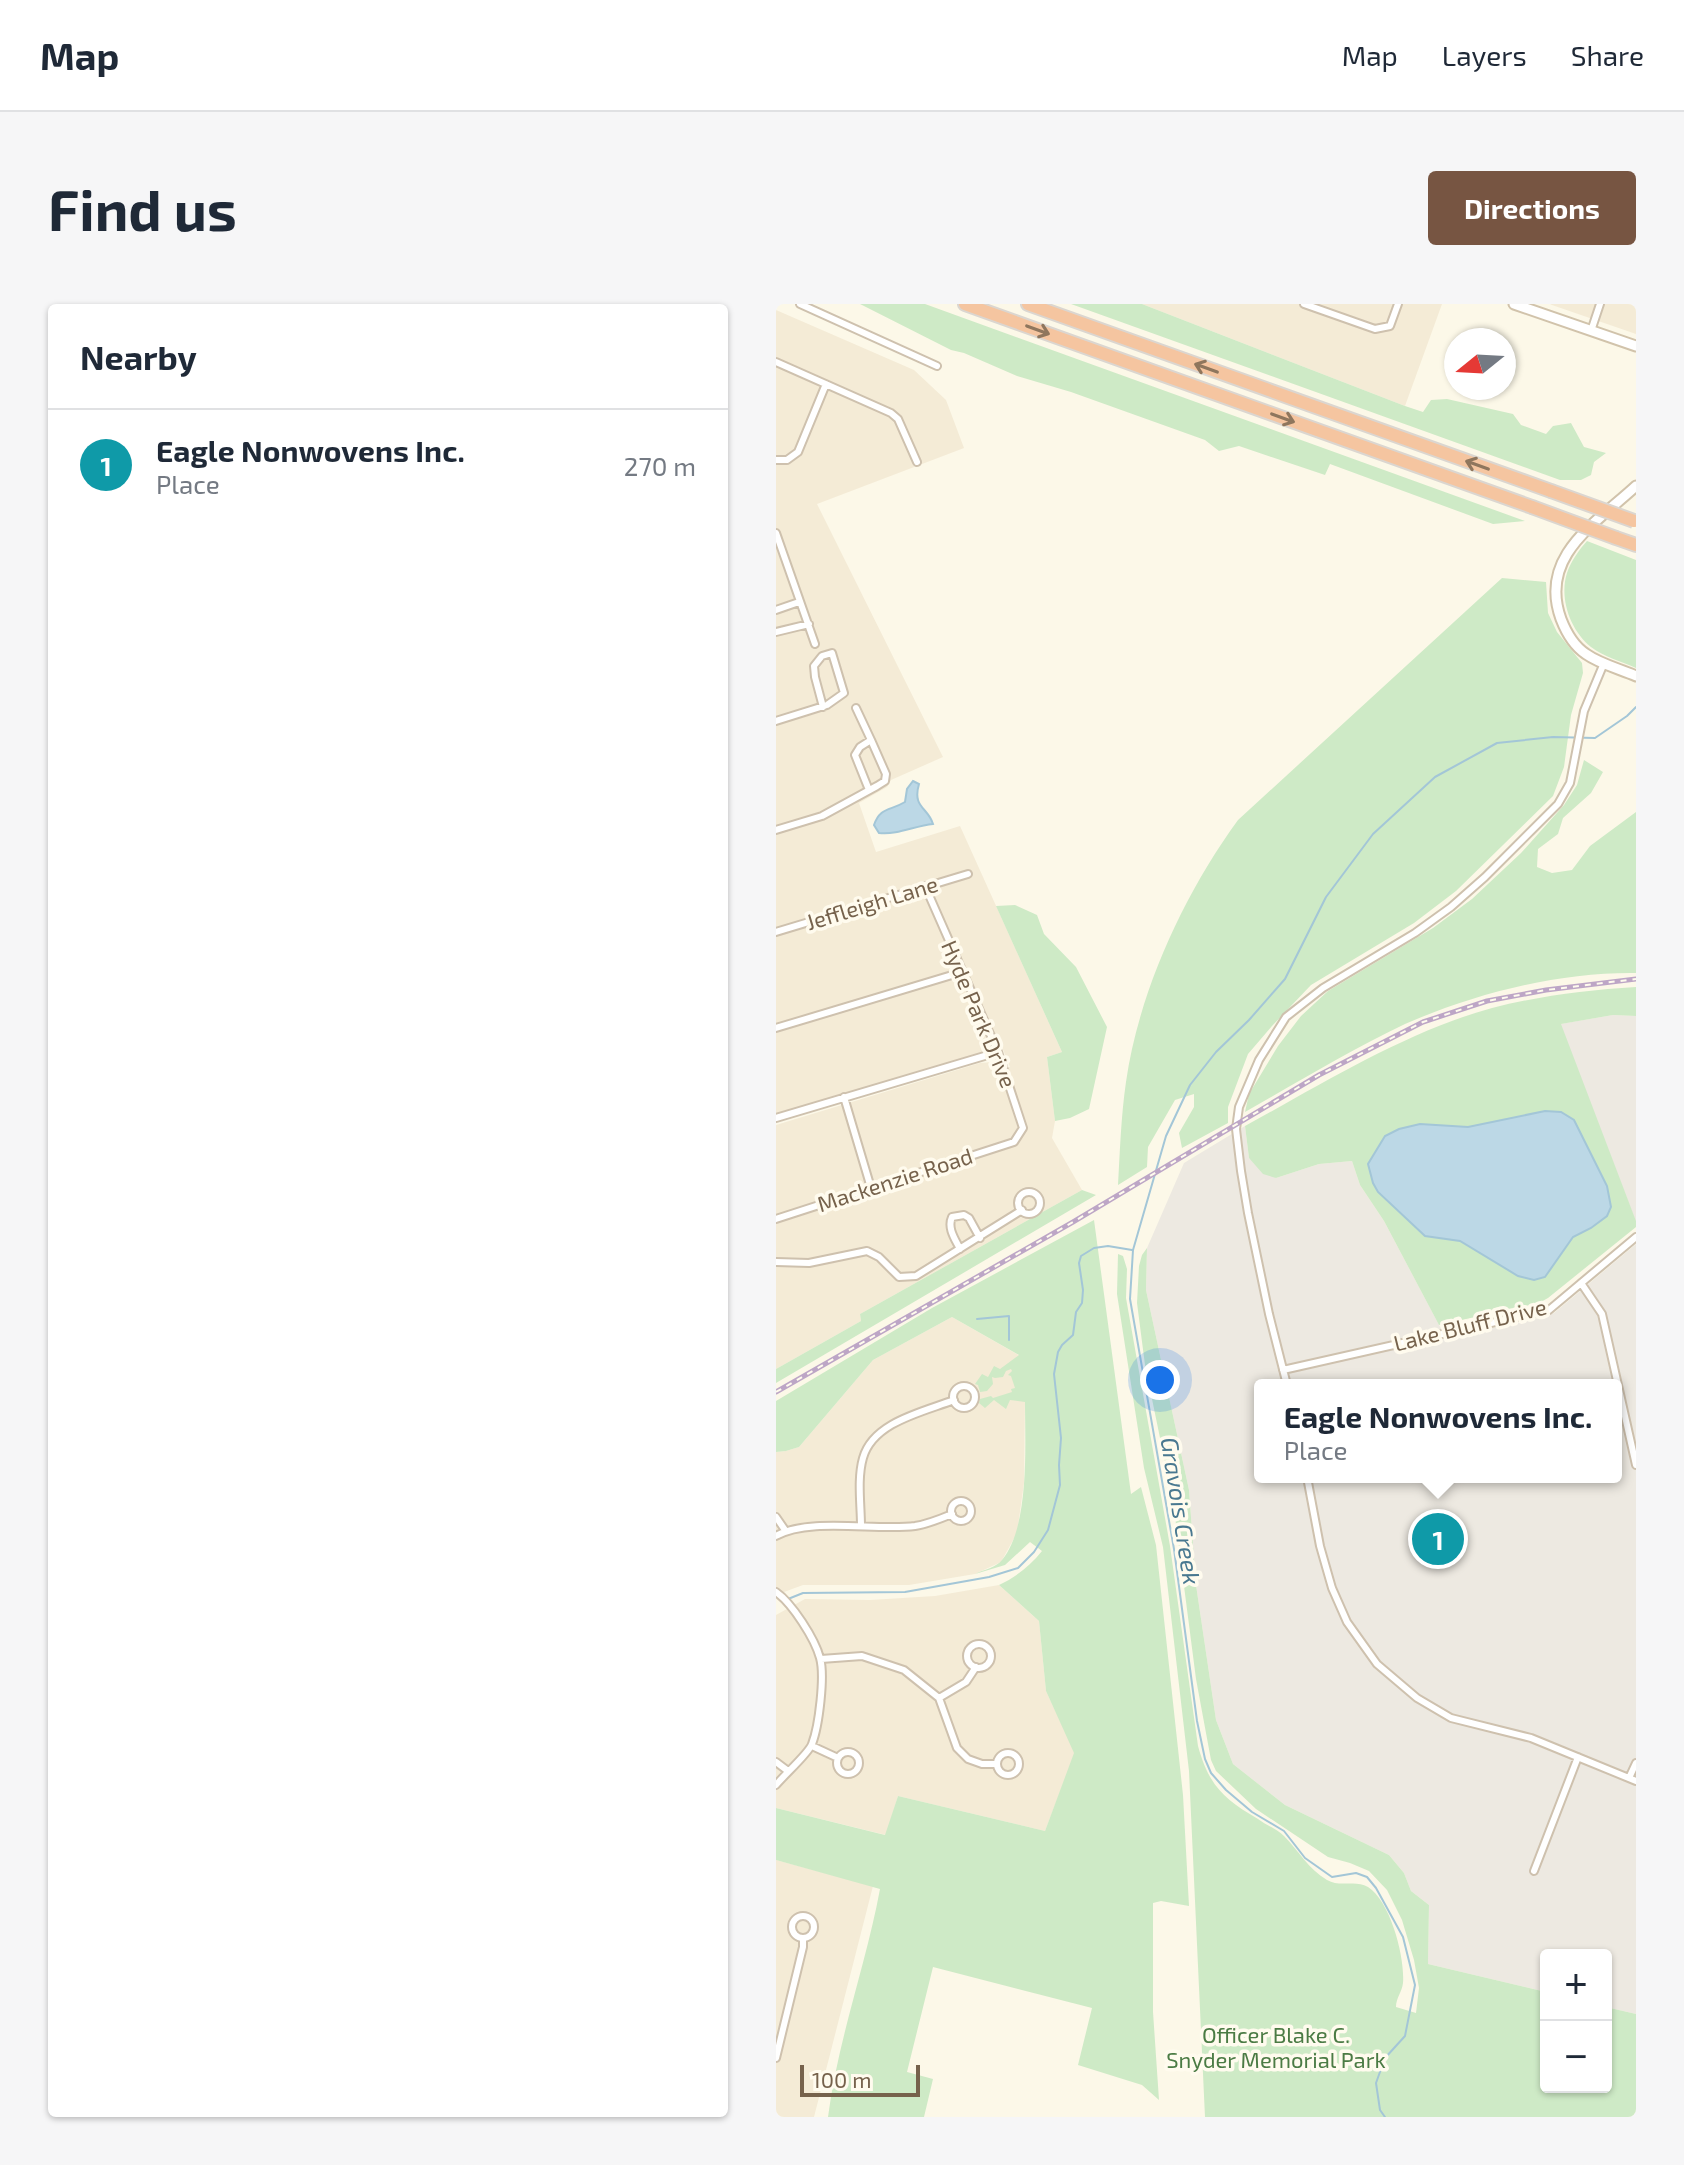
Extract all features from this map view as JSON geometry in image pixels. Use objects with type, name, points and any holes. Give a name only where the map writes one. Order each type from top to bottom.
[{"type":"highway","points":[[965,304],[1636,545]]},
{"type":"highway","points":[[1028,304],[1635,521]]},
{"type":"street","points":[[800,304],[937,366]]},
{"type":"street","points":[[1304,304],[1375,329],[1390,326],[1398,304]]},
{"type":"street","points":[[1514,304],[1636,346]]},
{"type":"street","points":[[1591,331],[1600,304]]},
{"type":"street","points":[[776,362],[891,413],[898,419],[917,462]]},
{"type":"street","points":[[776,460],[787,460],[798,452],[826,384]]},
{"type":"street","points":[[1636,486],[1573,545],[1561,563],[1556,580],[1559,613],[1569,635],[1582,651],[1636,676]]},
{"type":"street","points":[[776,533],[779,554],[815,644]]},
{"type":"street","points":[[776,610],[799,602]]},
{"type":"street","points":[[776,632],[809,624]]},
{"type":"street","points":[[776,721],[823,707],[844,693],[832,653],[822,656],[814,666],[823,707]]},
{"type":"street","points":[[1285,1379],[1248,1213],[1236,1129],[1239,1107],[1259,1060],[1286,1017],[1323,988],[1415,933],[1451,907],[1558,804],[1570,783],[1584,711],[1604,663]]},
{"type":"street","points":[[776,830],[822,816],[885,781],[886,774],[856,708]]},
{"type":"street","points":[[869,790],[855,755],[860,747],[871,740]]},
{"type":"street","name":"Jeffleigh Lane","points":[[776,932],[968,874]]},
{"type":"street","name":"Hyde Park Drive","points":[[925,886],[998,1052],[1023,1123],[1014,1142]]},
{"type":"street","points":[[776,1028],[962,972]]},
{"type":"street","points":[[776,1118],[998,1052]]},
{"type":"street","points":[[844,1097],[871,1188]]},
{"type":"street","name":"Mackenzie Road","points":[[776,1219],[1014,1142]]},
{"type":"street","points":[[776,1262],[817,1262],[867,1251],[879,1257],[899,1277],[916,1276],[1022,1210]]},
{"type":"street","points":[[960,1249],[950,1229],[952,1217],[964,1215],[969,1218],[980,1238]]},
{"type":"street","name":"Lake Bluff Drive","points":[[1283,1370],[1549,1310],[1636,1237]]},
{"type":"street","points":[[1581,1283],[1602,1314],[1617,1379]]},
{"type":"street","points":[[861,1526],[861,1469],[871,1441],[888,1426],[954,1400]]},
{"type":"street","points":[[1622,1403],[1636,1465]]},
{"type":"street","points":[[1308,1483],[1332,1588],[1347,1622],[1377,1664],[1417,1698],[1451,1718],[1531,1738],[1632,1780],[1636,1763]]},
{"type":"street","points":[[776,1536],[785,1530],[806,1527],[920,1525],[952,1514]]},
{"type":"street","points":[[776,1517],[785,1530]]},
{"type":"street","points":[[776,1592],[802,1621],[821,1659],[821,1700],[812,1746],[776,1785]]},
{"type":"street","points":[[821,1659],[862,1656],[904,1670],[939,1698],[957,1748],[968,1759],[982,1764],[996,1764]]},
{"type":"street","points":[[939,1698],[966,1682],[976,1667]]},
{"type":"street","points":[[812,1746],[838,1758]]},
{"type":"street","points":[[1534,1871],[1578,1757]]},
{"type":"street","points":[[776,1762],[788,1771]]},
{"type":"street","points":[[776,2058],[803,1938]]},
{"type":"shaded area","points":[[1142,304],[1442,304],[1405,406]]},
{"type":"shaded area","points":[[1636,304],[1636,334],[1552,305]]},
{"type":"shaded area","points":[[776,310],[914,370],[946,400],[964,448],[817,504],[943,757],[891,780],[887,787],[859,803],[876,852],[960,826],[1062,1052],[1047,1057],[1055,1121],[1052,1138],[1082,1190],[860,1314],[861,1321],[776,1369],[776,1125],[980,1063],[993,1062],[1000,1070],[1010,1067],[1002,1047],[776,1115]]},
{"type":"shaded area","points":[[1613,1015],[1636,1016],[1636,1222],[1560,1024]]},
{"type":"shaded area","points":[[1245,1126],[1249,1158],[1276,1178],[1319,1164],[1352,1161],[1360,1185],[1384,1221],[1446,1338],[1554,1313],[1636,1244],[1636,2014],[1612,2008],[1612,1949],[1540,1949],[1540,1991],[1428,1964],[1429,1905],[1411,1891],[1404,1873],[1389,1855],[1285,1805],[1233,1764],[1216,1720],[1196,1585],[1189,1490],[1146,1290],[1147,1248],[1184,1163]]},
{"type":"shaded area","points":[[952,1317],[1022,1357],[1024,1483],[1017,1533],[1001,1562],[975,1574],[909,1585],[803,1585],[776,1595],[776,1452],[799,1447],[873,1360]]},
{"type":"shaded area","points":[[999,1585],[1039,1621],[1046,1691],[1075,1753],[1045,1831],[898,1796],[886,1835],[776,1808],[776,1615],[805,1599],[870,1600],[935,1596]]},
{"type":"shaded area","points":[[776,1860],[873,1886],[814,2117],[776,2117]]},
{"type":"green space","points":[[860,304],[925,304],[1525,521],[1493,524],[1330,464],[1325,475],[1239,446],[1219,451],[1205,440],[1017,376],[951,350]]},
{"type":"green space","points":[[1071,304],[1142,304],[1423,412],[1431,400],[1444,399],[1513,414],[1521,425],[1546,434],[1553,426],[1571,423],[1584,447],[1606,453],[1594,462],[1591,475],[1581,480],[1560,480]]},
{"type":"green space","points":[[1587,541],[1636,560],[1636,668],[1591,647],[1577,632],[1568,613],[1564,593],[1567,573]]},
{"type":"green space","points":[[1502,578],[1546,582],[1548,613],[1557,632],[1582,663],[1583,673],[1571,715],[1564,767],[1553,796],[1456,891],[1414,923],[1311,985],[1248,1054],[1228,1107],[1228,1123],[1182,1148],[1179,1133],[1194,1107],[1194,1094],[1175,1100],[1148,1147],[1147,1167],[1118,1185],[1126,1082],[1141,1013],[1182,911],[1218,849],[1238,820]]},
{"type":"green space","points":[[1584,760],[1603,772],[1591,793],[1563,818],[1558,834],[1538,849],[1537,867],[1552,873],[1572,870],[1590,846],[1636,812],[1636,973],[1577,976],[1518,986],[1460,1003],[1385,1034],[1245,1112],[1249,1094],[1278,1046],[1301,1016],[1328,991],[1433,928],[1472,899],[1521,853],[1564,805],[1577,785]]},
{"type":"green space","points":[[1015,905],[1037,915],[1044,934],[1076,967],[1107,1027],[1089,1109],[1070,1118],[1055,1121],[1047,1057],[1062,1052],[996,906]]},
{"type":"green space","points":[[1636,987],[1636,1016],[1613,1015],[1561,1024],[1636,1227],[1539,1303],[1439,1325],[1384,1221],[1360,1185],[1352,1161],[1319,1164],[1276,1178],[1263,1174],[1249,1158],[1245,1126],[1335,1076],[1428,1030],[1492,1008],[1545,997]],"holes":[[[1546,1111],[1591,1228],[1573,1237],[1545,1277],[1534,1280],[1518,1276],[1460,1241],[1425,1236],[1391,1204],[1368,1164],[1385,1136],[1420,1124],[1468,1127]]]},
{"type":"green space","points":[[1082,1190],[1096,1195],[776,1383],[776,1369],[861,1321],[860,1314]]},
{"type":"green space","points":[[1094,1220],[1131,1494],[1141,1487],[1156,1545],[1183,1795],[1189,1906],[1161,1901],[1153,1903],[1153,2012],[1159,2100],[1142,2085],[1078,2065],[1092,2008],[933,1967],[907,2072],[933,2079],[924,2117],[828,2117],[838,2059],[880,1889],[776,1860],[776,1808],[885,1835],[898,1796],[1045,1831],[1074,1753],[1046,1691],[1039,1621],[999,1585],[1022,1571],[1042,1551],[1030,1542],[1005,1565],[975,1574],[1000,1562],[1011,1545],[1017,1527],[1024,1484],[1025,1402],[1010,1400],[1006,1409],[994,1400],[985,1408],[979,1403],[980,1399],[1012,1392],[1011,1389],[1015,1388],[1008,1375],[1011,1369],[1003,1377],[992,1377],[993,1384],[987,1391],[980,1392],[975,1384],[982,1374],[988,1377],[994,1366],[1000,1369],[1019,1355],[952,1317],[873,1360],[799,1447],[776,1452],[776,1401],[932,1308]]},
{"type":"green space","name":"Officer Blake C. Snyder Memorial Park","points":[[1147,1248],[1146,1290],[1189,1490],[1196,1585],[1216,1720],[1233,1764],[1285,1805],[1389,1855],[1404,1873],[1411,1891],[1429,1905],[1428,1964],[1540,1991],[1540,2093],[1612,2093],[1612,2008],[1636,2014],[1636,2117],[1205,2117],[1189,1771],[1163,1547],[1144,1468],[1117,1294],[1118,1254],[1123,1256],[1127,1269],[1126,1298],[1170,1546],[1202,1760],[1227,1798],[1281,1834],[1320,1876],[1332,1882],[1363,1885],[1376,1894],[1390,1917],[1402,1960],[1403,1983],[1396,2007],[1416,2013],[1419,1988],[1402,1920],[1387,1890],[1369,1871],[1328,1857],[1256,1809],[1216,1771],[1211,1760],[1196,1679],[1173,1501],[1145,1365],[1137,1303],[1142,1255]]},
{"type":"water","points":[[913,781],[919,784],[919,803],[933,824],[879,833],[874,825],[876,819],[882,812],[905,802],[907,789]]},
{"type":"water","points":[[1545,1111],[1561,1112],[1574,1120],[1607,1186],[1611,1207],[1607,1216],[1573,1237],[1545,1277],[1534,1280],[1518,1276],[1460,1241],[1425,1236],[1378,1192],[1373,1183],[1368,1164],[1385,1136],[1399,1129],[1420,1124],[1468,1127]]},
{"type":"waterway","name":"Gravois Creek","points":[[1385,2117],[1380,2110],[1376,2083],[1385,2058],[1405,2036],[1415,1985],[1403,1937],[1367,1877],[1356,1873],[1332,1877],[1305,1858],[1284,1831],[1252,1812],[1226,1790],[1211,1773],[1205,1759],[1174,1549],[1130,1299],[1133,1250],[1166,1136],[1190,1085],[1216,1052],[1285,979],[1326,897],[1373,834],[1435,777],[1497,743],[1553,737],[1595,738],[1636,707]]},
{"type":"waterway","points":[[788,1599],[803,1593],[905,1592],[989,1577],[1018,1568],[1034,1552],[1048,1530],[1060,1485],[1061,1438],[1054,1374],[1058,1352],[1073,1335],[1076,1312],[1082,1303],[1081,1256],[1094,1248],[1108,1246],[1132,1250]]},
{"type":"waterway","points":[[977,1319],[1009,1316],[1009,1340]]},
{"type":"railway","points":[[776,1392],[1073,1222],[1319,1075],[1423,1022],[1487,1001],[1636,979]]},
{"type":"place","name":"Eagle Nonwovens Inc.","points":[[1438,1539]]}]
